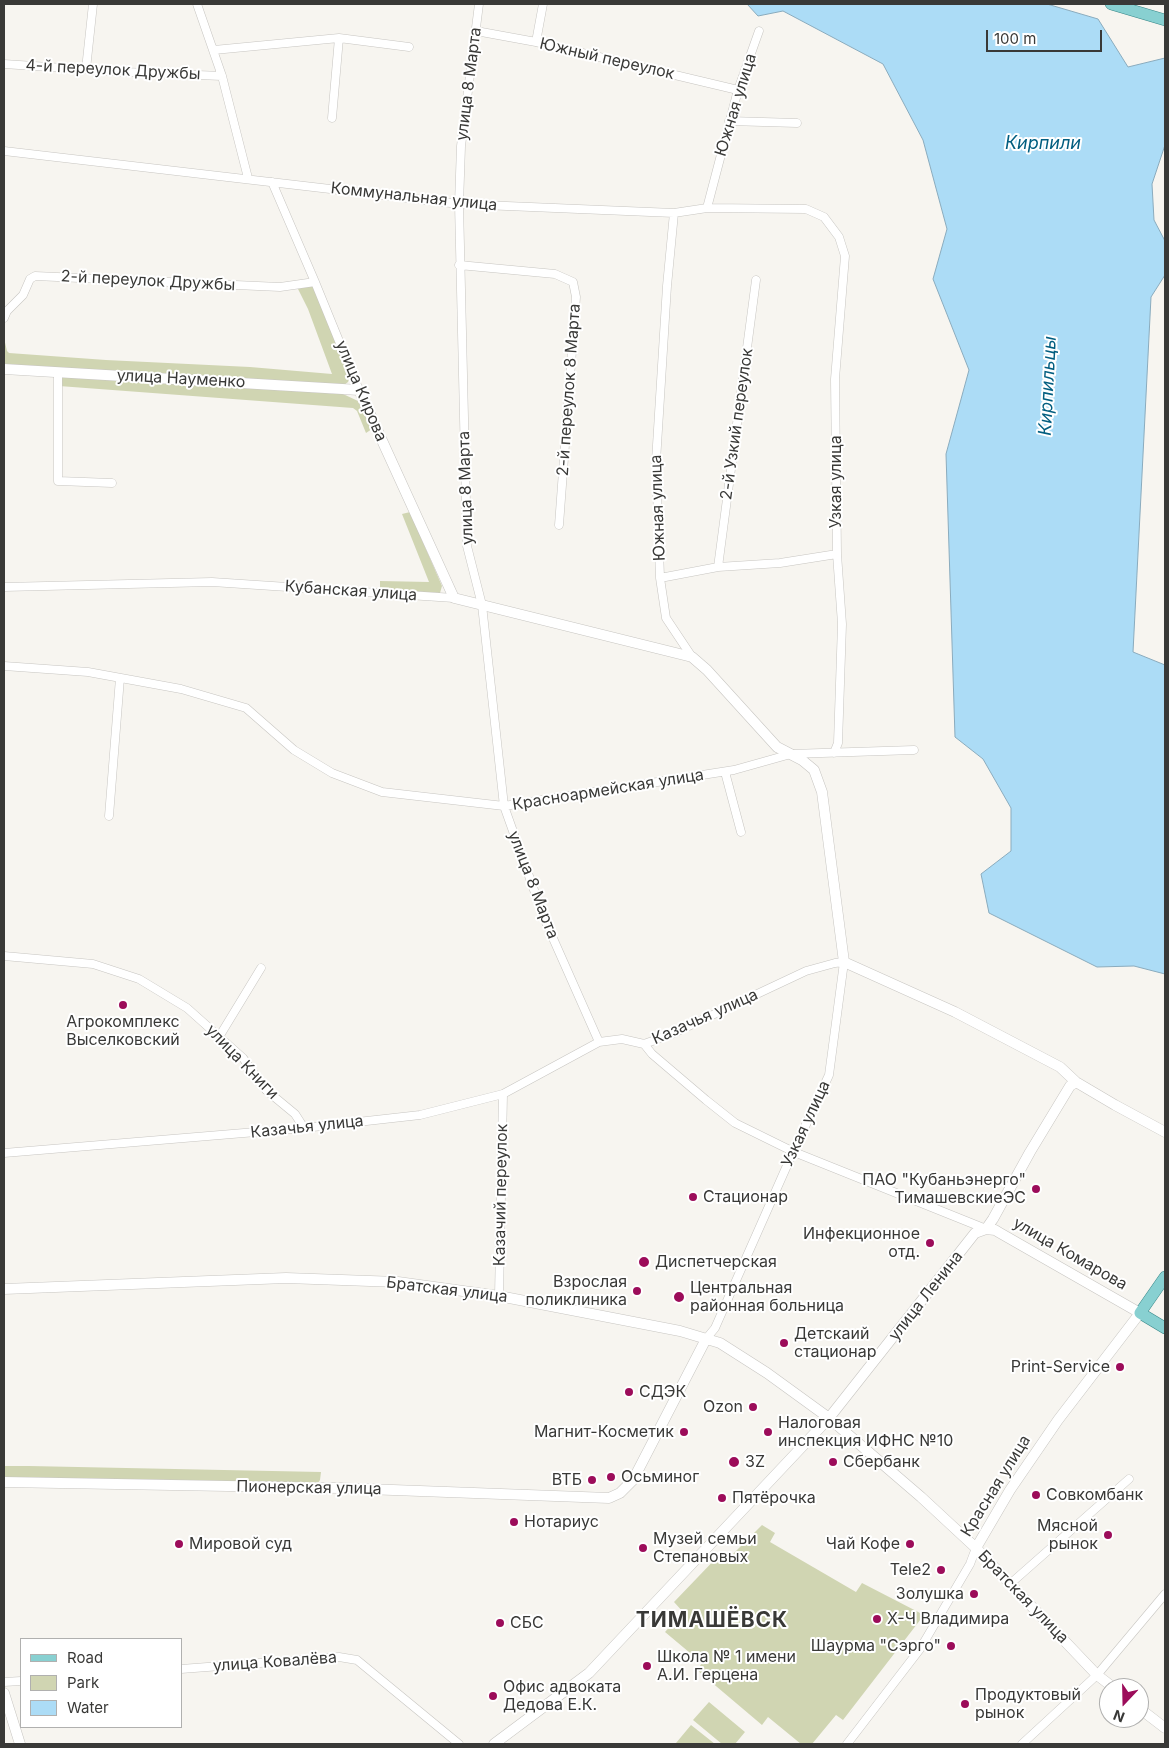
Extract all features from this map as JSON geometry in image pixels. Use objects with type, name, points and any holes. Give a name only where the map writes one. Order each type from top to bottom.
[{"type":"main road","points":[[1112,4],[1165,20]]},
{"type":"main road","name":"улица Науменко","points":[[4,369],[359,390]]},
{"type":"main road","name":"улица Кирова","points":[[359,390],[454,598]]},
{"type":"main road","name":"Кубанская улица","points":[[454,598],[692,657]]},
{"type":"main road","name":"Южная улица","points":[[692,657],[707,670],[777,747],[790,754]]},
{"type":"main road","name":"Узкая улица","points":[[790,754],[802,760],[814,770],[822,792],[844,962]]},
{"type":"main road","points":[[844,962],[955,1012],[1060,1067],[1076,1082],[1165,1132]]},
{"type":"main road","name":"улица Ленина","points":[[494,1744],[589,1673],[829,1418],[975,1233],[986,1229],[1070,1086],[1076,1082]]},
{"type":"main road","name":"улица Комарова","points":[[986,1229],[995,1230],[1165,1328]]},
{"type":"main road","name":"Красная улица","points":[[976,1548],[1010,1490],[1058,1420],[1140,1313],[1165,1276]]},
{"type":"main road","name":"Братская улица","points":[[4,1289],[286,1278],[398,1282],[499,1296],[661,1327],[720,1342],[829,1418],[921,1496],[976,1548],[1101,1678]]},
{"type":"main road","name":"Узкая улица","points":[[614,1496],[626,1489],[633,1480],[706,1339]]},
{"type":"main road","name":"Пионерская улица","points":[[4,1482],[339,1488],[600,1499],[614,1496]]},
{"type":"main road","points":[[4,1693],[20,1744]]},
{"type":"main road","points":[[1149,1716],[1165,1728]]},
{"type":"street","points":[[86,69],[93,4]]},
{"type":"street","points":[[197,4],[222,76],[248,178]]},
{"type":"street","name":"улица 8 Марта","points":[[479,4],[461,146],[459,204],[467,546],[482,605],[504,806],[544,918],[599,1042]]},
{"type":"street","points":[[536,42],[544,4]]},
{"type":"street","name":"Южный переулок","points":[[476,31],[536,42],[738,90]]},
{"type":"street","name":"Южная улица","points":[[707,208],[729,120],[759,31]]},
{"type":"street","points":[[214,50],[339,38],[409,47]]},
{"type":"street","points":[[332,118],[339,38]]},
{"type":"street","name":"4-й переулок Дружбы","points":[[4,64],[222,76]]},
{"type":"street","points":[[729,120],[798,123]]},
{"type":"street","name":"Коммунальная улица","points":[[4,151],[459,204],[674,213],[707,208],[806,209],[824,216]]},
{"type":"street","name":"улица Кирова","points":[[272,182],[359,390]]},
{"type":"street","name":"Южная улица","points":[[674,213],[667,286],[656,461],[660,578],[666,618],[692,657]]},
{"type":"street","name":"Узкая улица","points":[[824,216],[839,236],[845,256],[836,379],[837,554],[842,624],[838,743],[834,753]]},
{"type":"street","name":"2-й переулок 8 Марта","points":[[459,265],[555,274],[573,282],[576,296],[559,524]]},
{"type":"street","name":"2-й переулок Дружбы","points":[[4,318],[24,295],[29,281],[35,276],[280,288],[315,282]]},
{"type":"street","name":"2-й Узкий переулок","points":[[718,567],[756,280]]},
{"type":"street","points":[[58,372],[58,481],[112,483]]},
{"type":"street","points":[[660,578],[718,567],[780,563],[837,554]]},
{"type":"street","name":"Кубанская улица","points":[[4,587],[212,582],[454,598]]},
{"type":"street","name":"Красноармейская улица","points":[[4,666],[88,672],[181,689],[246,708],[294,750],[332,773],[382,792],[504,806],[725,772],[776,760],[790,754],[914,750]]},
{"type":"street","points":[[109,816],[120,678]]},
{"type":"street","points":[[725,772],[741,832]]},
{"type":"street","name":"улица Книги","points":[[4,956],[93,964],[138,979],[187,1008],[243,1058],[266,1090],[295,1114],[304,1128]]},
{"type":"street","name":"Узкая улица","points":[[706,1339],[715,1328],[829,1075],[844,962]]},
{"type":"street","name":"Казачья улица","points":[[4,1154],[304,1128],[420,1115],[503,1094],[599,1042],[622,1039],[644,1044],[672,1034],[806,971],[844,962]]},
{"type":"street","points":[[219,1037],[262,968]]},
{"type":"street","name":"улица Комарова","points":[[644,1044],[652,1054],[735,1123],[794,1152],[986,1229]]},
{"type":"street","name":"Казачий переулок","points":[[499,1296],[503,1094]]},
{"type":"street","points":[[1010,1584],[1128,1479]]},
{"type":"street","name":"Красная улица","points":[[847,1744],[920,1650],[970,1564],[976,1548]]},
{"type":"street","points":[[1022,1744],[1097,1675],[1165,1594]]},
{"type":"street","name":"улица Ковалёва","points":[[182,1669],[339,1656],[357,1660],[458,1744]]},
{"type":"street","points":[[4,1682],[20,1681]]},
{"type":"green space","points":[[314,285],[350,377],[344,385],[4,366],[4,338],[9,353],[250,367],[332,374],[308,309],[298,289]]},
{"type":"green space","points":[[61,377],[343,394],[358,401],[372,429],[366,433],[357,411],[353,408],[59,386]]},
{"type":"green space","points":[[410,512],[442,586],[440,593],[380,591],[380,581],[429,582],[402,514]]},
{"type":"green space","points":[[4,1466],[321,1472],[318,1483],[4,1478]]},
{"type":"green space","points":[[762,1525],[775,1533],[770,1542],[856,1592],[862,1583],[924,1615],[843,1720],[836,1715],[812,1744],[801,1744],[768,1717],[762,1725],[697,1670],[702,1663],[665,1632],[683,1612],[674,1602],[721,1553],[728,1559]]},
{"type":"green space","points":[[709,1702],[745,1732],[735,1744],[722,1744],[693,1720]]},
{"type":"green space","points":[[691,1725],[715,1744],[676,1743]]},
{"type":"water","name":"Кирпили","points":[[747,4],[1047,4],[1098,19],[1128,67],[1165,58],[1165,145],[1152,184],[1154,220],[1165,241],[1165,275],[1151,297],[1133,652],[1165,665],[1165,974],[1134,966],[1097,967],[989,913],[981,874],[1011,851],[1011,808],[983,759],[955,737],[946,454],[969,370],[933,279],[947,229],[923,140],[883,64],[783,11],[758,16]]},
{"type":"place","name":"Агрокомплекс Выселковский","points":[[123,1005]]},
{"type":"place","name":"ПАО \"Кубаньэнерго\" ТимашевскиеЭС","points":[[1036,1189]]},
{"type":"place","name":"Стационар","points":[[693,1197]]},
{"type":"place","name":"Инфекционное отд.","points":[[930,1243]]},
{"type":"place","name":"Диспетчерская","points":[[644,1262]]},
{"type":"place","name":"Взрослая поликлиника","points":[[637,1291]]},
{"type":"place","name":"Центральная районная больница","points":[[679,1297]]},
{"type":"place","name":"Детскаий стационар","points":[[784,1343]]},
{"type":"place","name":"Print-Service","points":[[1120,1367]]},
{"type":"place","name":"СДЭК","points":[[629,1392]]},
{"type":"place","name":"Ozon","points":[[753,1407]]},
{"type":"place","name":"Магнит-Косметик","points":[[684,1432]]},
{"type":"place","name":"Налоговая инспекция ИФНС №10","points":[[768,1432]]},
{"type":"place","name":"3Z","points":[[734,1462]]},
{"type":"place","name":"Сбербанк","points":[[833,1462]]},
{"type":"place","name":"Осьминог","points":[[611,1477]]},
{"type":"place","name":"ВТБ","points":[[592,1480]]},
{"type":"place","name":"Совкомбанк","points":[[1036,1495]]},
{"type":"place","name":"Пятёрочка","points":[[722,1498]]},
{"type":"place","name":"Нотариус","points":[[514,1522]]},
{"type":"place","name":"Мясной рынок","points":[[1108,1535]]},
{"type":"place","name":"Мировой суд","points":[[179,1544]]},
{"type":"place","name":"Чай Кофе","points":[[910,1544]]},
{"type":"place","name":"Музей семьи Степановых","points":[[643,1548]]},
{"type":"place","name":"Tele2","points":[[941,1570]]},
{"type":"place","name":"Золушка","points":[[974,1594]]},
{"type":"place","name":"Х-Ч Владимира","points":[[877,1619]]},
{"type":"place","name":"СБС","points":[[500,1623]]},
{"type":"place","name":"Шаурма \"Сэрго\"","points":[[951,1646]]},
{"type":"place","name":"Школа № 1 имени А.И. Герцена","points":[[647,1666]]},
{"type":"place","name":"Офис адвоката Дедова Е.К.","points":[[493,1696]]},
{"type":"place","name":"Продуктовый рынок","points":[[965,1704]]},
{"type":"district","name":"ТИМАШЁВСК","points":[[712,1621]]},
{"type":"water label","name":"Кирпильцы","points":[[1048,386]]}]
